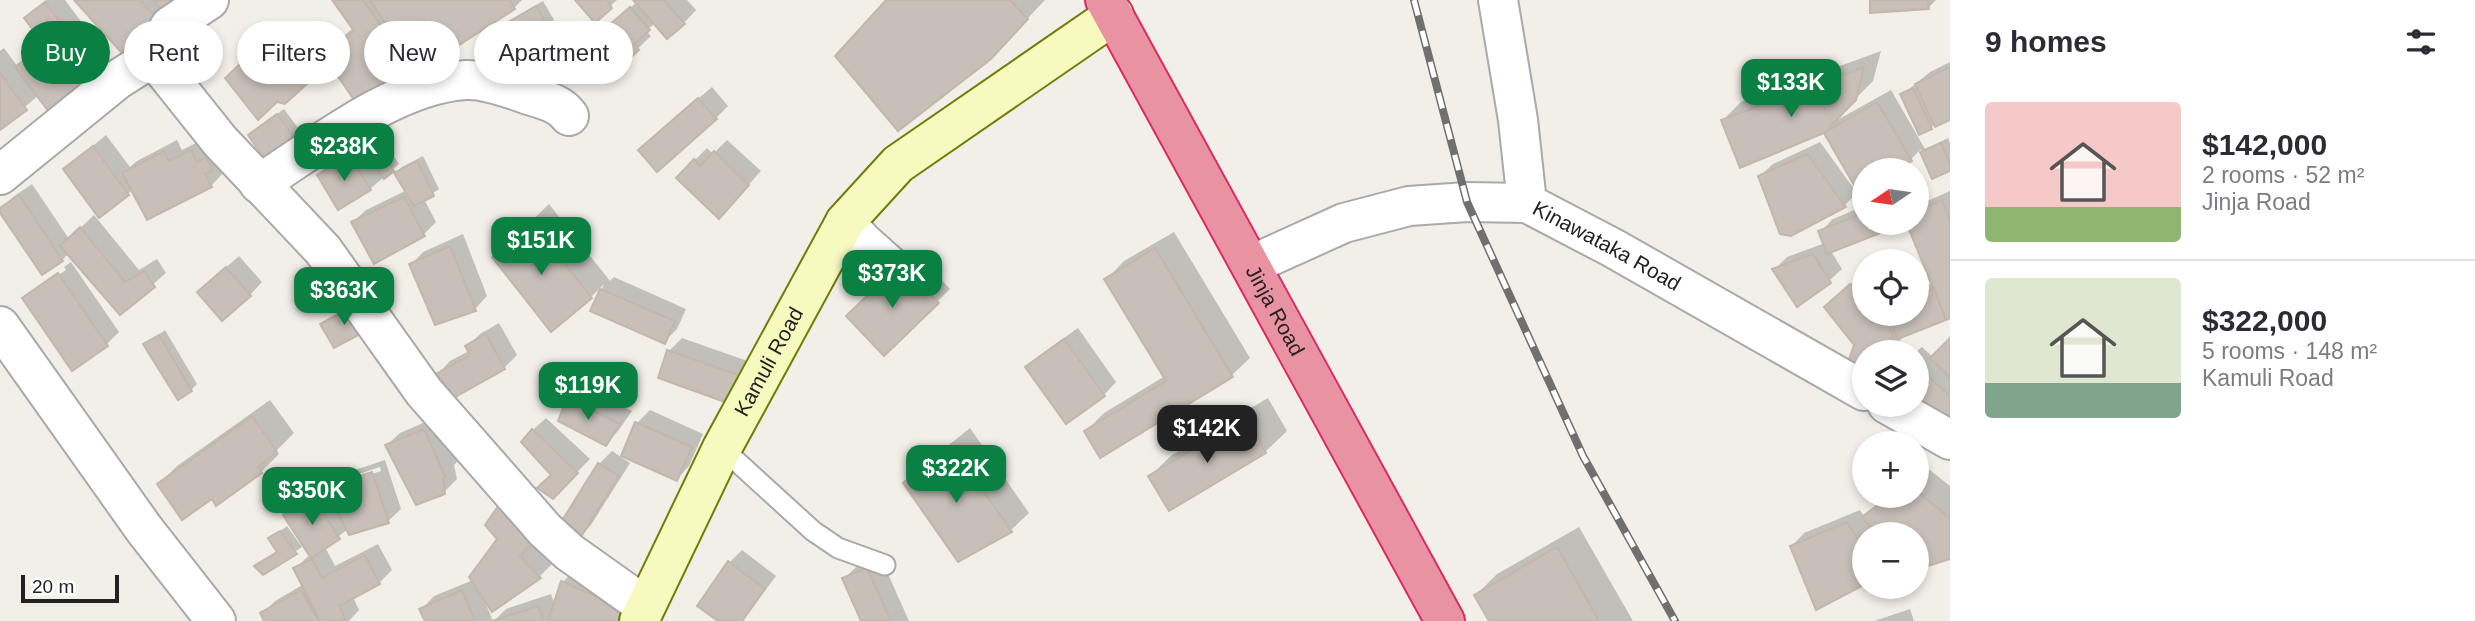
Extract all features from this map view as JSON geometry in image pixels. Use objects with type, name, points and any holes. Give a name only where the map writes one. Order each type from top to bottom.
[{"type":"highway","name":"Jinja Road","points":[[1110,8],[1445,621]]},
{"type":"street","points":[[178,21],[209,0]]},
{"type":"street","points":[[1498,0],[1518,120],[1527,203]]},
{"type":"street","name":"Kamuli Road","points":[[642,614],[722,448],[845,222],[898,164],[1110,8]]},
{"type":"street","points":[[0,175],[124,76]]},
{"type":"street","points":[[259,184],[394,99],[432,86],[468,80],[515,90],[563,107],[569,116]]},
{"type":"street","points":[[175,84],[220,141],[323,250],[424,392],[545,530],[642,614]]},
{"type":"street","name":"Kinawataka Road","points":[[1251,265],[1344,223],[1409,206],[1467,202],[1527,203],[1613,248],[1852,384]]},
{"type":"street","points":[[845,222],[863,243],[891,267]]},
{"type":"street","points":[[0,326],[204,617]]},
{"type":"street","points":[[1910,417],[1950,440]]},
{"type":"lane","points":[[722,448],[838,548],[885,565]]},
{"type":"building","points":[[74,0],[140,0],[158,20],[124,21],[124,49],[121,52],[110,40],[110,21],[93,21]]},
{"type":"building","points":[[153,0],[181,0],[165,14]]},
{"type":"building","points":[[332,0],[363,0],[377,21],[364,21],[364,84],[393,84],[359,107],[343,84],[350,84],[350,34],[354,31],[350,21],[347,21]]},
{"type":"building","points":[[370,0],[509,0],[515,9],[496,21],[474,21],[474,35],[460,44],[460,21],[384,21]]},
{"type":"building","points":[[575,0],[607,0],[612,8],[597,21],[593,21]]},
{"type":"building","points":[[633,0],[664,0],[685,24],[667,39]]},
{"type":"building","points":[[886,0],[1010,0],[1028,19],[991,59],[898,131],[835,56]]},
{"type":"building","points":[[1870,0],[1928,0],[1929,9],[1870,13]]},
{"type":"building","points":[[45,2],[59,21],[26,21],[24,18]]},
{"type":"building","points":[[536,6],[545,21],[510,21]]},
{"type":"building","points":[[630,7],[650,30],[634,44],[639,50],[633,56],[633,21],[614,21]]},
{"type":"building","points":[[21,62],[21,75],[15,67]]},
{"type":"building","points":[[237,67],[237,84],[307,84],[285,104],[277,102],[258,120],[225,78]]},
{"type":"building","points":[[1864,67],[1856,100],[1824,133],[1740,168],[1721,120]]},
{"type":"building","points":[[1950,67],[1950,120],[1935,127],[1915,84]]},
{"type":"building","points":[[0,73],[27,110],[0,130]]},
{"type":"building","points":[[28,84],[85,84],[52,116]]},
{"type":"building","points":[[1913,88],[1932,129],[1919,135],[1900,94]]},
{"type":"building","points":[[698,98],[717,119],[657,172],[638,150]]},
{"type":"building","points":[[1877,102],[1910,158],[1852,158],[1852,182],[1824,133]]},
{"type":"building","points":[[277,114],[296,140],[266,161],[248,135]]},
{"type":"building","points":[[369,136],[394,171],[384,179],[371,160],[361,167],[349,150]]},
{"type":"building","points":[[1941,143],[1950,163],[1950,171],[1932,179],[1929,158],[1923,158],[1920,152]]},
{"type":"building","points":[[93,146],[129,195],[99,218],[63,169]]},
{"type":"building","points":[[191,150],[197,162],[206,157],[213,170],[205,174],[212,187],[147,220],[122,173],[164,151],[169,161]]},
{"type":"building","points":[[714,151],[749,185],[719,219],[676,178],[694,159],[700,166]]},
{"type":"building","points":[[1807,154],[1846,207],[1791,236],[1780,234],[1758,176]]},
{"type":"building","points":[[349,155],[371,190],[338,210],[317,175]]},
{"type":"building","points":[[417,161],[434,196],[414,206],[394,173]]},
{"type":"building","points":[[19,195],[63,261],[42,275],[0,213],[0,208]]},
{"type":"building","points":[[404,197],[425,236],[374,264],[351,222]]},
{"type":"building","points":[[1942,200],[1950,220],[1950,318],[1946,320],[1929,278],[1929,249],[1917,249],[1911,235],[1929,235],[1929,206]]},
{"type":"building","points":[[1852,218],[1852,235],[1875,235],[1827,254],[1818,231]]},
{"type":"building","points":[[530,220],[592,298],[551,332],[492,257]]},
{"type":"building","points":[[80,227],[125,282],[144,271],[155,287],[120,315],[60,246]]},
{"type":"building","points":[[450,246],[476,311],[435,325],[409,264]]},
{"type":"building","points":[[1155,248],[1233,377],[1100,458],[1084,431],[1166,381],[1104,279]]},
{"type":"building","points":[[1813,254],[1831,283],[1797,307],[1772,269]]},
{"type":"building","points":[[900,264],[939,303],[884,356],[846,316]]},
{"type":"building","points":[[226,267],[251,296],[222,321],[197,292]]},
{"type":"building","points":[[58,273],[108,346],[72,371],[22,298]]},
{"type":"building","points":[[1850,284],[1852,326],[1890,326],[1892,340],[1852,340],[1852,342],[1824,307]]},
{"type":"building","points":[[600,289],[675,321],[665,344],[590,311]]},
{"type":"building","points":[[1934,289],[1946,320],[1898,339],[1892,326],[1929,326],[1929,291]]},
{"type":"building","points":[[355,305],[368,330],[334,348],[320,324]]},
{"type":"building","points":[[486,334],[505,369],[450,400],[436,374],[470,355],[465,346]]},
{"type":"building","points":[[159,335],[192,391],[178,400],[143,344]]},
{"type":"building","points":[[1950,338],[1950,378],[1930,358]]},
{"type":"building","points":[[1064,339],[1105,396],[1066,424],[1025,367]]},
{"type":"building","points":[[667,350],[744,377],[733,405],[658,378]]},
{"type":"building","points":[[1929,377],[1950,396],[1950,414],[1941,424],[1929,413]]},
{"type":"building","points":[[567,398],[620,424],[606,446],[558,421]]},
{"type":"building","points":[[252,416],[277,452],[258,467],[262,473],[216,506],[212,499],[182,520],[157,484]]},
{"type":"building","points":[[1246,418],[1266,453],[1169,511],[1148,476]]},
{"type":"building","points":[[635,422],[692,447],[677,481],[621,456]]},
{"type":"building","points":[[424,429],[445,476],[445,494],[416,505],[385,445]]},
{"type":"building","points":[[532,429],[578,473],[553,499],[537,488],[551,475],[521,442]]},
{"type":"building","points":[[951,445],[1012,532],[958,562],[903,483]]},
{"type":"building","points":[[598,463],[619,476],[579,540],[558,527]]},
{"type":"building","points":[[372,472],[389,523],[349,535],[325,487]]},
{"type":"building","points":[[508,492],[542,533],[520,556],[541,578],[492,612],[469,577],[497,539],[485,525]]},
{"type":"building","points":[[312,496],[340,539],[311,558],[283,515]]},
{"type":"building","points":[[1929,501],[1950,518],[1950,559],[1929,566],[1929,522],[1866,522],[1862,517],[1874,508],[1929,508]]},
{"type":"building","points":[[1847,522],[1852,530],[1852,591],[1816,610],[1790,546]]},
{"type":"building","points":[[280,531],[297,554],[263,575],[254,566],[277,552],[268,538]]},
{"type":"building","points":[[1557,547],[1599,621],[1489,621],[1474,595]]},
{"type":"building","points":[[365,555],[380,584],[339,606],[346,621],[320,621],[293,568],[312,559],[322,578]]},
{"type":"building","points":[[728,561],[765,589],[742,621],[718,621],[697,606]]},
{"type":"building","points":[[867,568],[891,621],[861,621],[842,578]]},
{"type":"building","points":[[561,581],[625,609],[620,621],[548,621]]},
{"type":"building","points":[[301,590],[319,621],[264,621],[260,613]]},
{"type":"building","points":[[462,590],[475,621],[425,621],[419,609]]},
{"type":"building","points":[[539,606],[543,621],[492,621]]},
{"type":"railway","points":[[1414,0],[1467,202],[1583,456],[1675,621]]}]
